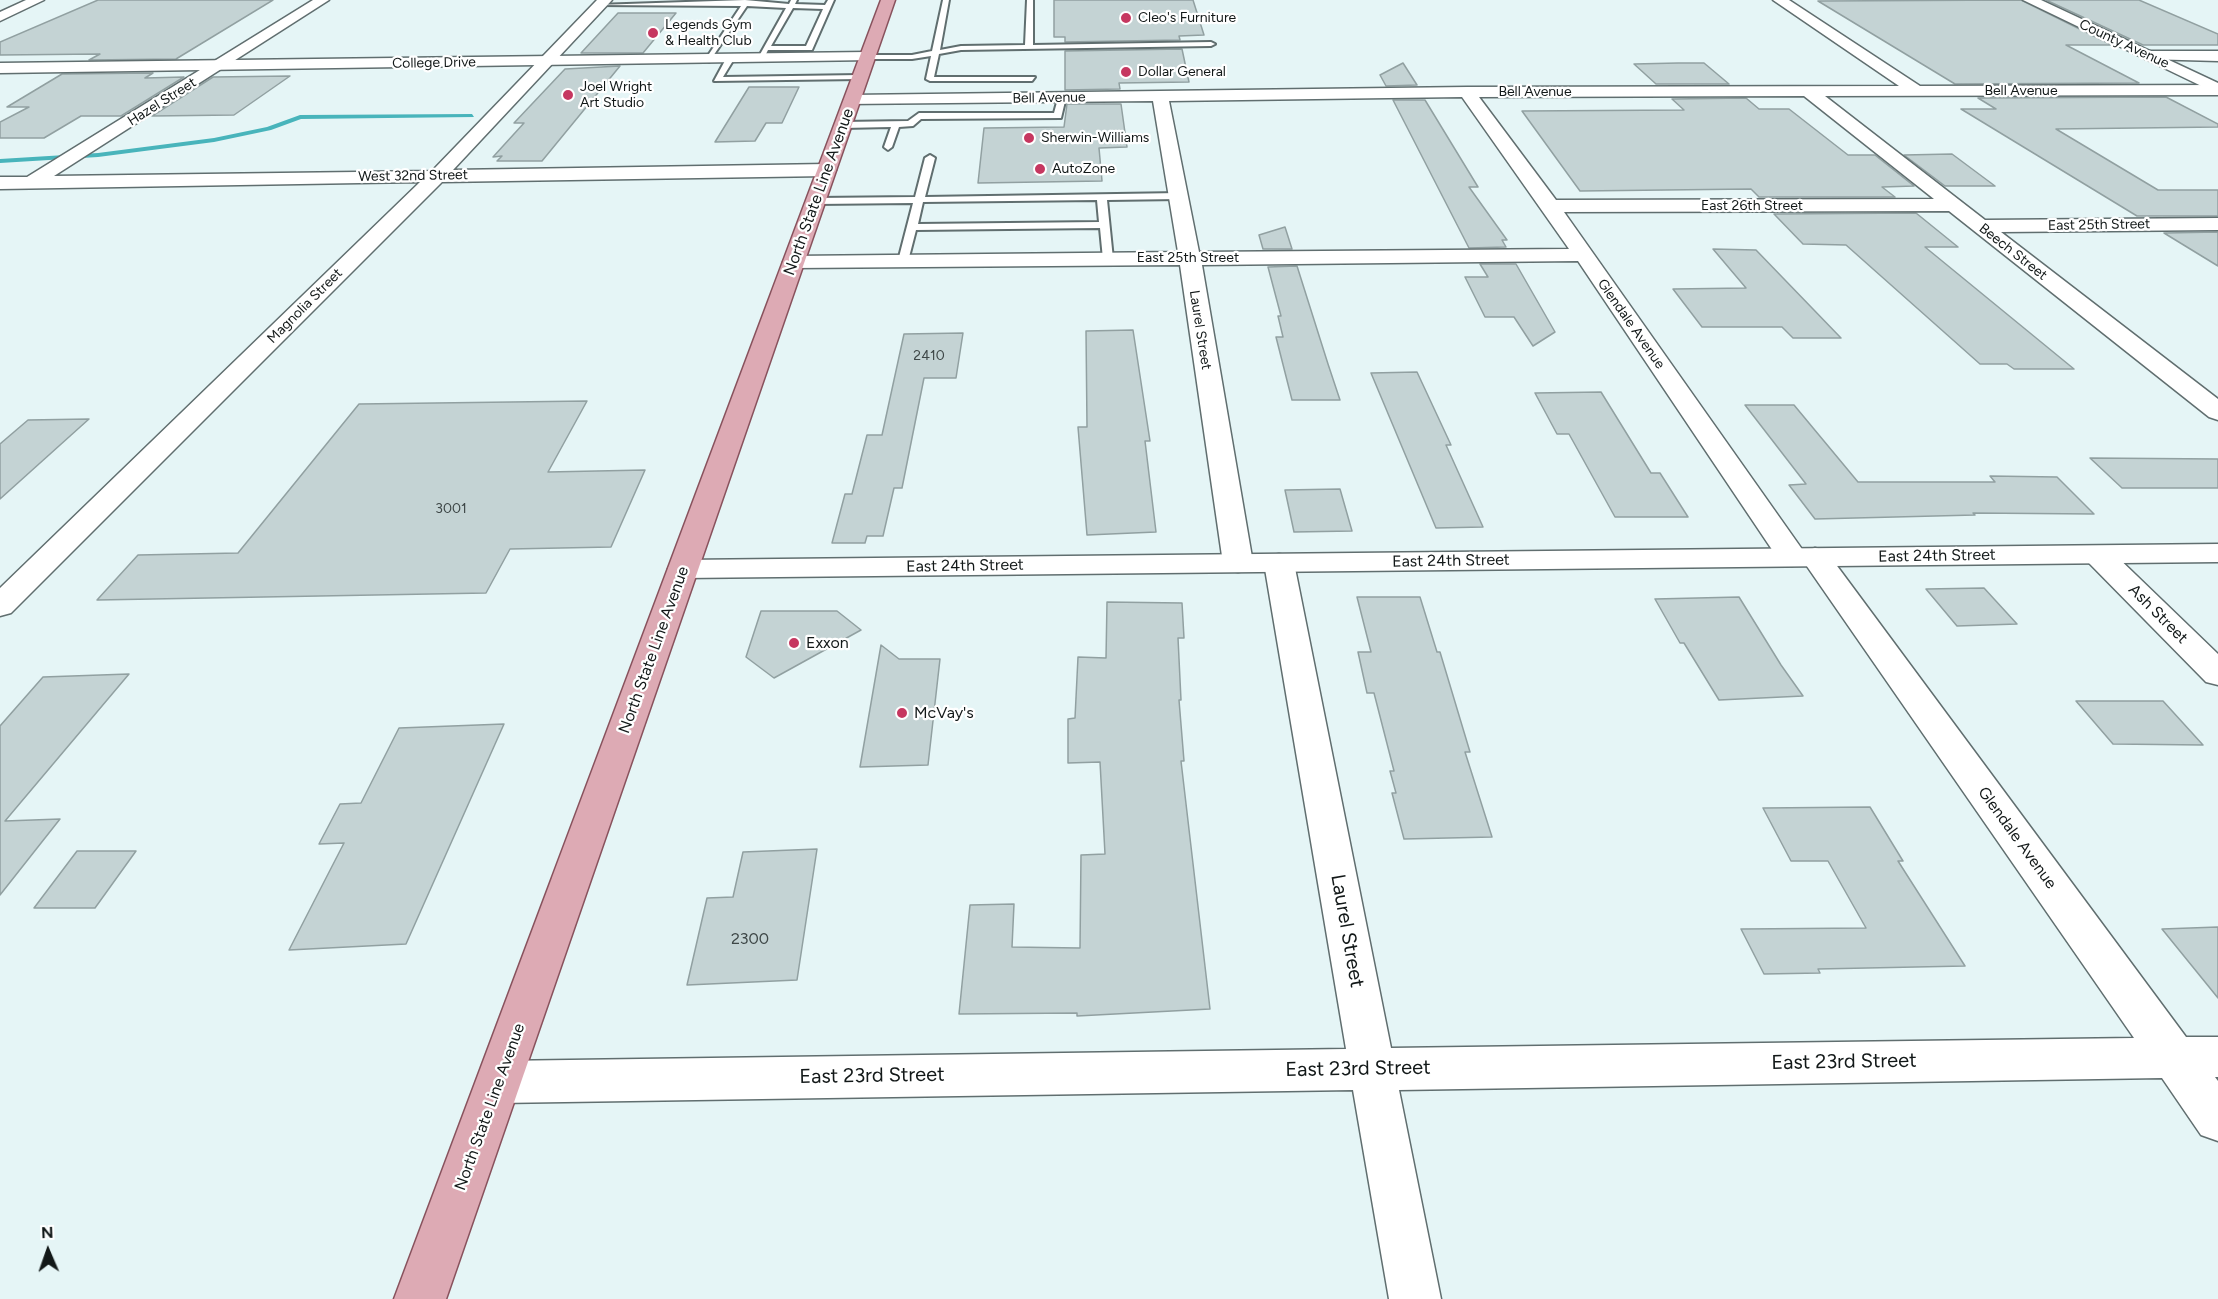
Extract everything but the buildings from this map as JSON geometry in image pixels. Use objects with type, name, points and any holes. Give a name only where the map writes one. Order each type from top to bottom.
[{"type":"main road","name":"North State Line Avenue","points":[[420,1299],[888,0]]},
{"type":"street","points":[[0,17],[37,0]]},
{"type":"street","name":"Hazel Street","points":[[0,202],[322,0]]},
{"type":"street","points":[[1780,0],[1917,91]]},
{"type":"street","name":"County Avenue","points":[[2030,0],[2218,89]]},
{"type":"street","name":"Magnolia Street","points":[[0,606],[437,176],[603,3]]},
{"type":"street","name":"College Drive","points":[[0,68],[709,60],[763,53],[864,67]]},
{"type":"street","points":[[2150,56],[2218,56]]},
{"type":"street","name":"Bell Avenue","points":[[852,100],[1467,92],[2218,89]]},
{"type":"street","name":"Glendale Avenue","points":[[1467,92],[1803,557],[2218,1119]]},
{"type":"street","name":"Beech Street","points":[[1808,92],[2218,412]]},
{"type":"street","name":"Laurel Street","points":[[1160,97],[1180,196],[1238,563]]},
{"type":"street","name":"West 32nd Street","points":[[0,183],[827,170]]},
{"type":"street","name":"East 26th Street","points":[[1550,206],[1953,205]]},
{"type":"street","name":"East 25th Street","points":[[1980,226],[2218,224]]},
{"type":"street","name":"East 25th Street","points":[[794,262],[1583,255]]},
{"type":"street","name":"East 24th Street","points":[[683,569],[2218,553]]},
{"type":"street","name":"Ash Street","points":[[2098,555],[2218,674]]},
{"type":"street","name":"Laurel Street","points":[[1279,563],[1415,1299]]},
{"type":"street","name":"East 23rd Street","points":[[499,1082],[2218,1057]]},
{"type":"lane","points":[[946,0],[930,79],[1032,79]]},
{"type":"lane","points":[[1029,47],[1030,0]]},
{"type":"lane","points":[[709,60],[747,2]]},
{"type":"lane","points":[[603,3],[830,3],[809,48],[763,53]]},
{"type":"lane","points":[[763,53],[792,3]]},
{"type":"lane","points":[[730,59],[717,79],[864,67],[961,48],[1211,44]]},
{"type":"lane","points":[[946,99],[949,80]]},
{"type":"lane","points":[[843,125],[910,124],[919,116],[1058,116],[1062,97]]},
{"type":"lane","points":[[989,116],[992,98]]},
{"type":"lane","points":[[888,147],[896,124]]},
{"type":"lane","points":[[903,261],[930,158]]},
{"type":"lane","points":[[816,201],[1180,196]]},
{"type":"lane","points":[[1102,197],[1108,259]]},
{"type":"lane","points":[[912,228],[1105,225]]},
{"type":"waterway","points":[[0,161],[98,155],[214,140],[269,129],[300,117],[472,116]]},
{"type":"place","name":"Cleo's Furniture","points":[[1126,18]]},
{"type":"place","name":"Legends Gym & Health Club","points":[[653,33]]},
{"type":"place","name":"Dollar General","points":[[1126,72]]},
{"type":"place","name":"Joel Wright Art Studio","points":[[568,95]]},
{"type":"place","name":"Sherwin-Williams","points":[[1029,138]]},
{"type":"place","name":"AutoZone","points":[[1040,169]]},
{"type":"place","name":"Exxon","points":[[794,643]]},
{"type":"place","name":"McVay's","points":[[902,713]]}]
